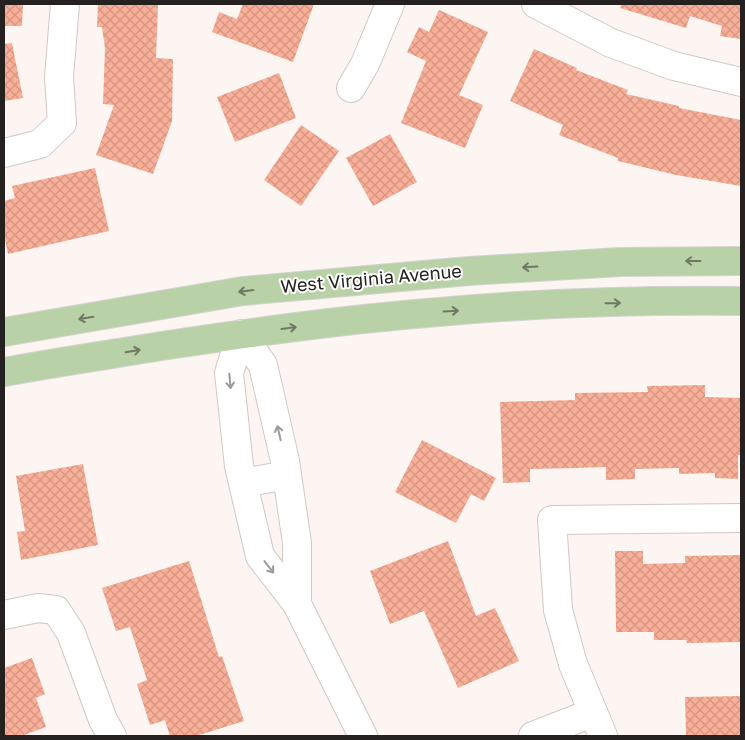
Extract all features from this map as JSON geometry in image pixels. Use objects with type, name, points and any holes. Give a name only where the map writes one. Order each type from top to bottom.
[{"type":"main road","name":"West Virginia Avenue","points":[[4,332],[243,291],[469,271],[611,262],[741,261]]},
{"type":"main road","points":[[4,372],[50,363],[241,334],[430,312],[579,304],[741,301]]},
{"type":"street","points":[[4,153],[40,144],[62,123],[59,77],[65,4]]},
{"type":"street","points":[[351,88],[365,64],[390,4]]},
{"type":"street","points":[[536,4],[620,46],[674,66],[741,82]]},
{"type":"street","points":[[241,334],[263,364],[287,475],[297,543],[298,604]]},
{"type":"street","points":[[241,334],[229,373],[239,466],[260,556],[298,604],[363,736]]},
{"type":"street","points":[[243,483],[287,475]]},
{"type":"street","points":[[533,736],[597,724],[573,664],[558,610],[552,520],[741,518]]},
{"type":"street","points":[[4,615],[38,608],[56,610],[71,633],[103,720],[112,736]]},
{"type":"building","points":[[4,4],[23,4],[22,26],[4,26]]},
{"type":"building","points":[[98,4],[158,4],[156,58],[173,59],[172,121],[153,174],[96,155],[114,105],[103,104],[105,48],[102,27],[97,27]]},
{"type":"building","points":[[243,4],[314,4],[293,62],[212,32],[219,12],[237,19]]},
{"type":"building","points":[[621,4],[741,4],[741,39],[720,36],[722,26],[690,16],[686,28],[620,8]]},
{"type":"building","points":[[439,10],[488,32],[459,95],[483,105],[465,148],[401,123],[426,61],[407,52],[419,27],[429,32]]},
{"type":"building","points":[[12,43],[23,98],[4,101],[4,44]]},
{"type":"building","points":[[534,49],[577,68],[576,70],[628,90],[626,94],[679,106],[679,108],[741,120],[741,186],[676,175],[618,161],[618,158],[559,135],[563,125],[510,101]]},
{"type":"building","points":[[279,73],[296,118],[235,142],[217,97]]},
{"type":"building","points":[[301,125],[339,151],[301,206],[264,180]]},
{"type":"building","points":[[390,134],[417,182],[373,206],[346,158]]},
{"type":"building","points":[[95,168],[109,231],[8,254],[4,235],[4,201],[15,198],[12,186]]},
{"type":"building","points":[[705,385],[705,397],[741,398],[741,455],[738,455],[738,479],[715,478],[715,473],[679,474],[679,468],[635,469],[635,479],[606,480],[606,467],[530,469],[530,482],[503,483],[500,402],[575,400],[575,393],[648,392],[647,386]]},
{"type":"building","points":[[422,440],[496,478],[484,501],[471,494],[456,523],[395,492]]},
{"type":"building","points":[[83,464],[98,545],[21,560],[17,532],[25,531],[16,476]]},
{"type":"building","points":[[448,541],[476,616],[495,608],[519,661],[458,688],[424,611],[390,624],[370,571]]},
{"type":"building","points":[[615,551],[643,551],[643,564],[685,563],[685,556],[741,555],[741,642],[687,643],[686,640],[654,640],[654,632],[616,632]]},
{"type":"building","points":[[189,561],[219,657],[222,656],[244,721],[196,736],[170,736],[165,720],[150,725],[137,684],[147,680],[130,627],[116,631],[102,588]]},
{"type":"building","points":[[32,658],[45,694],[36,698],[46,727],[21,736],[4,736],[4,668]]},
{"type":"building","points":[[741,696],[741,736],[686,736],[685,697]]}]
